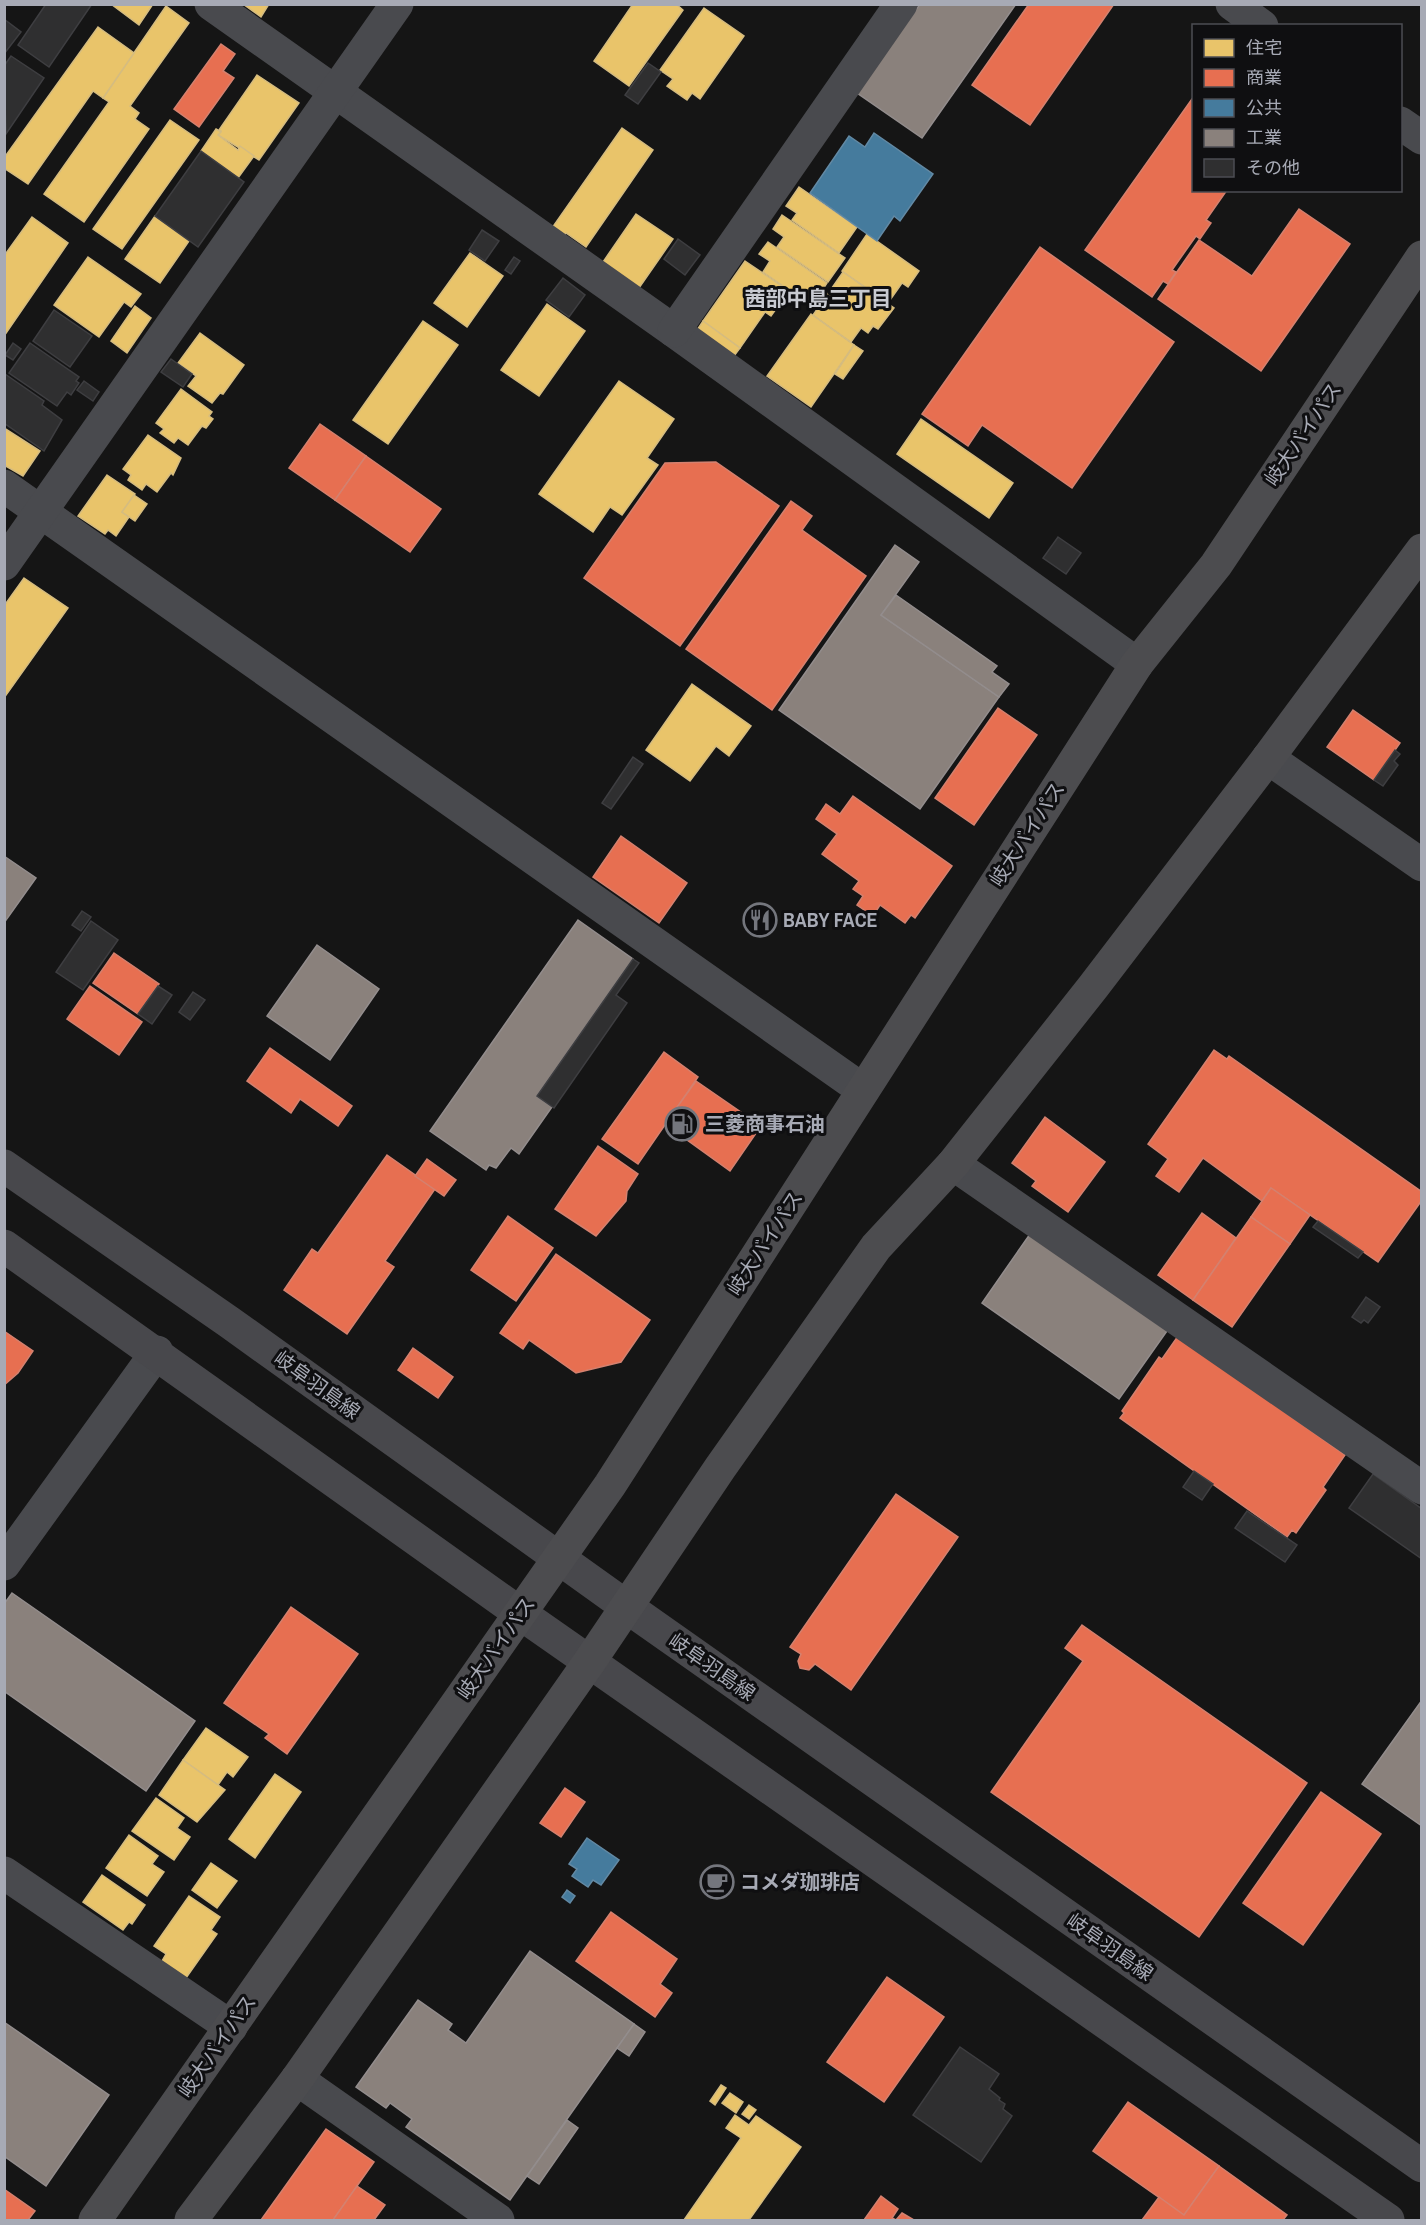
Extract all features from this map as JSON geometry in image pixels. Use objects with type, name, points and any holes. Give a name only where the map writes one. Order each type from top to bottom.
[{"type":"highway","name":"岐大バイパス","points":[[95,2220],[610,1485],[1137,664],[1216,565],[1422,257]]},
{"type":"highway","points":[[190,2220],[297,2079],[590,1661],[720,1468],[876,1247],[953,1164],[1268,758],[1422,550]]},
{"type":"main road","name":"岐阜羽島線","points":[[4,1166],[239,1329],[627,1607],[1422,2166]]},
{"type":"main road","points":[[4,1246],[157,1352],[521,1614],[1388,2220]]},
{"type":"street","points":[[211,4],[334,94],[674,331],[1137,664]]},
{"type":"street","points":[[4,564],[397,4]]},
{"type":"street","points":[[674,331],[901,4]]},
{"type":"street","points":[[1232,4],[1259,24]]},
{"type":"street","points":[[1402,124],[1422,138]]},
{"type":"street","points":[[4,486],[863,1090]]},
{"type":"street","points":[[1268,758],[1422,865]]},
{"type":"street","points":[[953,1164],[1422,1488]]},
{"type":"street","points":[[4,1564],[157,1352]]},
{"type":"street","points":[[4,1873],[231,2027]]},
{"type":"street","points":[[297,2079],[498,2220]]},
{"type":"building: 住宅","points":[[111,4],[153,4],[139,25]]},
{"type":"building: 住宅","points":[[243,4],[269,4],[261,17]]},
{"type":"building: 住宅","points":[[633,4],[676,4],[683,10],[629,86],[594,61]]},
{"type":"building: 住宅","points":[[166,6],[189,23],[130,106],[139,113],[135,119],[149,129],[84,222],[44,194],[109,102],[103,98]]},
{"type":"building: 住宅","points":[[704,8],[744,36],[700,99],[692,93],[687,100],[667,86],[673,79],[660,70]]},
{"type":"building: 住宅","points":[[98,27],[134,53],[103,98],[93,91],[28,184],[4,168],[4,158]]},
{"type":"building: 住宅","points":[[257,75],[299,103],[259,160],[218,135],[221,131],[219,130]]},
{"type":"building: 住宅","points":[[170,120],[199,140],[122,249],[93,229]]},
{"type":"building: 住宅","points":[[622,128],[653,150],[586,247],[566,233],[564,236],[552,228]]},
{"type":"building: 住宅","points":[[216,129],[221,132],[218,135],[238,150],[240,146],[254,156],[238,178],[201,151]]},
{"type":"building: 住宅","points":[[799,187],[857,227],[839,253],[792,220],[797,213],[786,206]]},
{"type":"building: 住宅","points":[[636,214],[673,239],[639,288],[603,262]]},
{"type":"building: 住宅","points":[[782,215],[845,258],[828,282],[777,247],[784,237],[773,229]]},
{"type":"building: 住宅","points":[[155,216],[189,241],[160,283],[125,259]]},
{"type":"building: 住宅","points":[[32,217],[68,243],[4,336],[4,256]]},
{"type":"building: 住宅","points":[[867,234],[919,271],[908,287],[902,283],[888,303],[842,271]]},
{"type":"building: 住宅","points":[[768,242],[827,283],[812,306],[763,272],[770,261],[759,254]]},
{"type":"building: 住宅","points":[[470,253],[503,276],[467,327],[434,303]]},
{"type":"building: 住宅","points":[[88,257],[141,294],[131,307],[124,302],[99,337],[54,305]]},
{"type":"building: 住宅","points":[[745,261],[789,291],[771,316],[765,312],[740,348],[703,321]]},
{"type":"building: 住宅","points":[[843,272],[894,308],[878,329],[873,326],[868,333],[861,328],[851,342],[813,315]]},
{"type":"building: 住宅","points":[[547,304],[585,331],[539,396],[501,370]]},
{"type":"building: 住宅","points":[[135,306],[151,318],[127,353],[111,341]]},
{"type":"building: 住宅","points":[[811,314],[854,345],[811,407],[767,376]]},
{"type":"building: 住宅","points":[[423,321],[458,345],[388,444],[353,420]]},
{"type":"building: 住宅","points":[[703,321],[740,348],[734,356],[697,330]]},
{"type":"building: 住宅","points":[[200,333],[244,365],[223,394],[220,393],[212,403],[188,386],[196,376],[178,363]]},
{"type":"building: 住宅","points":[[854,345],[863,351],[843,379],[835,374]]},
{"type":"building: 住宅","points":[[619,381],[674,419],[647,458],[658,465],[622,515],[610,507],[593,532],[539,494]]},
{"type":"building: 住宅","points":[[181,389],[212,412],[209,416],[213,419],[206,428],[202,426],[188,445],[178,438],[174,443],[160,433],[164,429],[156,423]]},
{"type":"building: 住宅","points":[[921,419],[1013,483],[989,518],[897,454]]},
{"type":"building: 住宅","points":[[4,428],[40,451],[23,476],[4,465]]},
{"type":"building: 住宅","points":[[148,435],[181,458],[173,475],[171,473],[157,492],[146,484],[142,490],[128,480],[131,475],[123,469]]},
{"type":"building: 住宅","points":[[107,475],[135,494],[122,512],[129,517],[116,536],[108,530],[105,534],[78,516]]},
{"type":"building: 住宅","points":[[134,495],[147,504],[135,521],[122,512]]},
{"type":"building: 住宅","points":[[24,578],[68,608],[4,698],[4,606]]},
{"type":"building: 住宅","points":[[692,684],[751,726],[729,756],[716,746],[690,781],[646,750]]},
{"type":"building: 住宅","points":[[206,1728],[248,1757],[233,1777],[227,1772],[218,1785],[183,1760]]},
{"type":"building: 住宅","points":[[183,1760],[225,1790],[197,1822],[159,1795]]},
{"type":"building: 住宅","points":[[275,1774],[301,1792],[255,1858],[229,1839]]},
{"type":"building: 住宅","points":[[156,1798],[184,1818],[177,1828],[190,1837],[174,1860],[132,1831]]},
{"type":"building: 住宅","points":[[129,1835],[158,1856],[152,1864],[164,1872],[147,1896],[106,1868]]},
{"type":"building: 住宅","points":[[211,1863],[237,1881],[217,1908],[192,1890]]},
{"type":"building: 住宅","points":[[102,1875],[145,1905],[132,1924],[129,1922],[123,1930],[83,1902]]},
{"type":"building: 住宅","points":[[189,1896],[220,1917],[211,1930],[217,1934],[186,1978],[162,1961],[166,1954],[154,1946]]},
{"type":"building: 住宅","points":[[721,2085],[726,2088],[715,2105],[710,2101]]},
{"type":"building: 住宅","points":[[730,2093],[743,2102],[736,2113],[722,2103]]},
{"type":"building: 住宅","points":[[749,2105],[756,2110],[749,2119],[742,2114]]},
{"type":"building: 住宅","points":[[735,2115],[749,2125],[756,2116],[801,2147],[749,2220],[684,2220],[741,2138],[726,2128]]},
{"type":"building: 商業","points":[[1029,4],[1114,4],[1030,125],[972,85]]},
{"type":"building: 商業","points":[[221,44],[235,54],[223,71],[234,78],[199,127],[174,109]]},
{"type":"building: 商業","points":[[1192,99],[1192,192],[1226,192],[1206,220],[1211,223],[1200,239],[1196,236],[1172,270],[1176,272],[1168,284],[1163,281],[1152,297],[1085,250]]},
{"type":"building: 商業","points":[[1299,209],[1350,244],[1261,371],[1158,299],[1199,240],[1252,276]]},
{"type":"building: 商業","points":[[1040,247],[1174,342],[1072,488],[982,425],[968,446],[922,414]]},
{"type":"building: 商業","points":[[320,424],[366,456],[335,500],[289,468]]},
{"type":"building: 商業","points":[[366,456],[441,509],[410,552],[335,500]]},
{"type":"building: 商業","points":[[716,462],[779,506],[680,646],[584,578],[665,463]]},
{"type":"building: 商業","points":[[791,501],[812,516],[802,530],[866,576],[772,710],[686,649]]},
{"type":"building: 商業","points":[[998,708],[1037,735],[974,825],[935,798]]},
{"type":"building: 商業","points":[[1353,710],[1400,743],[1374,780],[1327,747]]},
{"type":"building: 商業","points":[[853,796],[952,866],[915,918],[911,915],[905,923],[880,905],[873,916],[857,905],[863,896],[853,889],[859,881],[822,854],[837,834],[816,819],[826,804],[840,814]]},
{"type":"building: 商業","points":[[621,836],[687,883],[659,923],[593,877]]},
{"type":"building: 商業","points":[[114,953],[159,984],[138,1014],[93,983]]},
{"type":"building: 商業","points":[[90,986],[142,1022],[119,1055],[67,1019]]},
{"type":"building: 商業","points":[[270,1048],[352,1106],[338,1126],[300,1099],[291,1113],[247,1081]]},
{"type":"building: 商業","points":[[1214,1050],[1227,1059],[1229,1056],[1422,1192],[1422,1200],[1378,1262],[1271,1188],[1262,1201],[1203,1158],[1179,1192],[1156,1176],[1168,1159],[1148,1144]]},
{"type":"building: 商業","points":[[664,1052],[698,1077],[638,1164],[602,1139]]},
{"type":"building: 商業","points":[[696,1081],[761,1126],[730,1171],[665,1124]]},
{"type":"building: 商業","points":[[1045,1117],[1105,1162],[1068,1212],[1032,1186],[1036,1181],[1012,1163]]},
{"type":"building: 商業","points":[[598,1146],[638,1174],[627,1191],[626,1201],[596,1236],[555,1209]]},
{"type":"building: 商業","points":[[387,1155],[435,1189],[385,1261],[394,1267],[347,1334],[284,1290],[312,1249],[318,1253]]},
{"type":"building: 商業","points":[[427,1159],[456,1180],[444,1196],[415,1176]]},
{"type":"building: 商業","points":[[1271,1188],[1310,1215],[1290,1244],[1251,1217]]},
{"type":"building: 商業","points":[[1202,1213],[1236,1238],[1193,1300],[1158,1275]]},
{"type":"building: 商業","points":[[508,1216],[553,1248],[516,1301],[471,1270]]},
{"type":"building: 商業","points":[[1251,1217],[1290,1244],[1232,1327],[1193,1300]]},
{"type":"building: 商業","points":[[556,1254],[650,1320],[621,1362],[576,1373],[529,1340],[523,1349],[500,1333]]},
{"type":"building: 商業","points":[[4,1331],[33,1351],[18,1373],[4,1385]]},
{"type":"building: 商業","points":[[1178,1336],[1345,1455],[1323,1487],[1326,1490],[1296,1533],[1292,1530],[1287,1537],[1120,1418],[1124,1413],[1122,1411],[1159,1357],[1162,1359]]},
{"type":"building: 商業","points":[[413,1348],[453,1377],[438,1398],[398,1370]]},
{"type":"building: 商業","points":[[896,1494],[958,1537],[851,1690],[815,1664],[809,1670],[800,1668],[798,1661],[801,1654],[790,1647]]},
{"type":"building: 商業","points":[[291,1607],[358,1654],[287,1754],[265,1738],[269,1734],[224,1703]]},
{"type":"building: 商業","points":[[1082,1625],[1307,1783],[1199,1937],[991,1792],[1083,1661],[1065,1648]]},
{"type":"building: 商業","points":[[565,1788],[585,1802],[561,1837],[540,1823]]},
{"type":"building: 商業","points":[[1321,1792],[1381,1834],[1303,1945],[1243,1903]]},
{"type":"building: 商業","points":[[611,1912],[677,1959],[660,1984],[672,1993],[655,2017],[576,1961]]},
{"type":"building: 商業","points":[[887,1977],[944,2017],[884,2102],[827,2062]]},
{"type":"building: 商業","points":[[1128,2102],[1219,2166],[1184,2215],[1093,2151]]},
{"type":"building: 商業","points":[[326,2129],[374,2162],[333,2220],[261,2220]]},
{"type":"building: 商業","points":[[1219,2166],[1287,2215],[1283,2220],[1142,2220],[1159,2197],[1184,2215]]},
{"type":"building: 商業","points":[[357,2186],[385,2205],[374,2220],[333,2220]]},
{"type":"building: 商業","points":[[4,2189],[35,2211],[28,2220],[4,2220]]},
{"type":"building: 商業","points":[[881,2196],[898,2209],[892,2218],[896,2220],[864,2220]]},
{"type":"building: 商業","points":[[902,2213],[914,2220],[896,2220]]},
{"type":"building: 公共","points":[[874,133],[933,174],[900,221],[894,216],[877,241],[810,193],[849,136],[865,147]]},
{"type":"building: 公共","points":[[587,1838],[619,1860],[601,1885],[593,1880],[588,1887],[572,1876],[577,1869],[569,1864]]},
{"type":"building: 公共","points":[[567,1890],[575,1896],[570,1903],[562,1897]]},
{"type":"building: 工業","points":[[920,4],[1016,4],[922,138],[857,93]]},
{"type":"building: 工業","points":[[895,545],[919,562],[881,615],[999,697],[920,809],[779,710]]},
{"type":"building: 工業","points":[[896,595],[997,666],[992,672],[1009,684],[999,697],[881,615]]},
{"type":"building: 工業","points":[[4,856],[36,878],[4,923]]},
{"type":"building: 工業","points":[[578,920],[633,959],[537,1096],[552,1107],[519,1154],[511,1148],[496,1168],[489,1165],[486,1170],[430,1131]]},
{"type":"building: 工業","points":[[317,945],[379,989],[330,1060],[267,1016]]},
{"type":"building: 工業","points":[[1030,1234],[1167,1331],[1119,1399],[982,1303]]},
{"type":"building: 工業","points":[[12,1593],[195,1721],[146,1791],[4,1691],[4,1604]]},
{"type":"building: 工業","points":[[1422,1700],[1422,1826],[1362,1784]]},
{"type":"building: 工業","points":[[530,1951],[634,2024],[510,2200],[406,2127],[412,2119],[390,2103],[386,2108],[356,2087],[418,2000],[452,2024],[448,2030],[466,2043]]},
{"type":"building: 工業","points":[[4,2022],[109,2095],[46,2186],[4,2156]]},
{"type":"building: 工業","points":[[634,2024],[645,2032],[629,2056],[617,2048]]},
{"type":"building: 工業","points":[[567,2120],[578,2128],[539,2184],[527,2176]]},
{"type":"building: その他","points":[[46,4],[92,4],[49,67],[18,45]]},
{"type":"building: その他","points":[[4,19],[21,32],[4,54]]},
{"type":"building: その他","points":[[11,56],[44,78],[6,134],[4,66]]},
{"type":"building: その他","points":[[648,63],[661,72],[638,104],[625,95]]},
{"type":"building: その他","points":[[201,151],[244,182],[198,247],[155,216]]},
{"type":"building: その他","points":[[482,230],[499,241],[485,261],[469,250]]},
{"type":"building: その他","points":[[678,239],[700,255],[685,275],[664,259]]},
{"type":"building: その他","points":[[514,257],[520,261],[511,274],[505,270]]},
{"type":"building: その他","points":[[563,278],[585,295],[569,317],[546,300]]},
{"type":"building: その他","points":[[54,310],[92,336],[70,367],[33,341]]},
{"type":"building: その他","points":[[13,343],[21,349],[13,360],[5,355]]},
{"type":"building: その他","points":[[30,343],[79,377],[76,381],[79,383],[71,395],[67,392],[57,406],[9,373]]},
{"type":"building: その他","points":[[171,359],[192,374],[183,387],[161,372]]},
{"type":"building: その他","points":[[5,374],[44,401],[42,405],[62,420],[44,451],[4,423]]},
{"type":"building: その他","points":[[84,381],[99,392],[93,401],[77,390]]},
{"type":"building: その他","points":[[1058,537],[1081,553],[1066,574],[1043,558]]},
{"type":"building: その他","points":[[1395,750],[1400,754],[1394,761],[1398,765],[1383,786],[1374,780]]},
{"type":"building: その他","points":[[633,757],[643,764],[611,809],[602,803]]},
{"type":"building: その他","points":[[82,911],[91,917],[81,931],[72,925]]},
{"type":"building: その他","points":[[91,921],[118,940],[83,990],[56,972]]},
{"type":"building: その他","points":[[633,959],[639,963],[616,995],[627,1003],[554,1108],[537,1096]]},
{"type":"building: その他","points":[[158,986],[172,995],[152,1024],[138,1014]]},
{"type":"building: その他","points":[[193,992],[205,1000],[190,1020],[179,1012]]},
{"type":"building: その他","points":[[1318,1221],[1363,1252],[1358,1258],[1313,1227]]},
{"type":"building: その他","points":[[1366,1297],[1380,1307],[1368,1323],[1364,1320],[1361,1323],[1352,1317]]},
{"type":"building: その他","points":[[1194,1471],[1213,1484],[1202,1500],[1183,1487]]},
{"type":"building: その他","points":[[1373,1474],[1422,1509],[1422,1559],[1349,1508]]},
{"type":"building: その他","points":[[1247,1511],[1297,1545],[1285,1562],[1235,1528]]},
{"type":"building: その他","points":[[960,2047],[999,2074],[989,2089],[1000,2098],[999,2100],[1005,2104],[1003,2109],[1012,2116],[981,2162],[913,2115]]},
{"type":"place","name":"BABY FACE","points":[[760,920]]},
{"type":"place","name":"三菱商事石油","points":[[682,1124]]},
{"type":"place","name":"コメダ珈琲店","points":[[717,1882]]},
{"type":"district","name":"茜部中島三丁目","points":[[818,299]]}]
